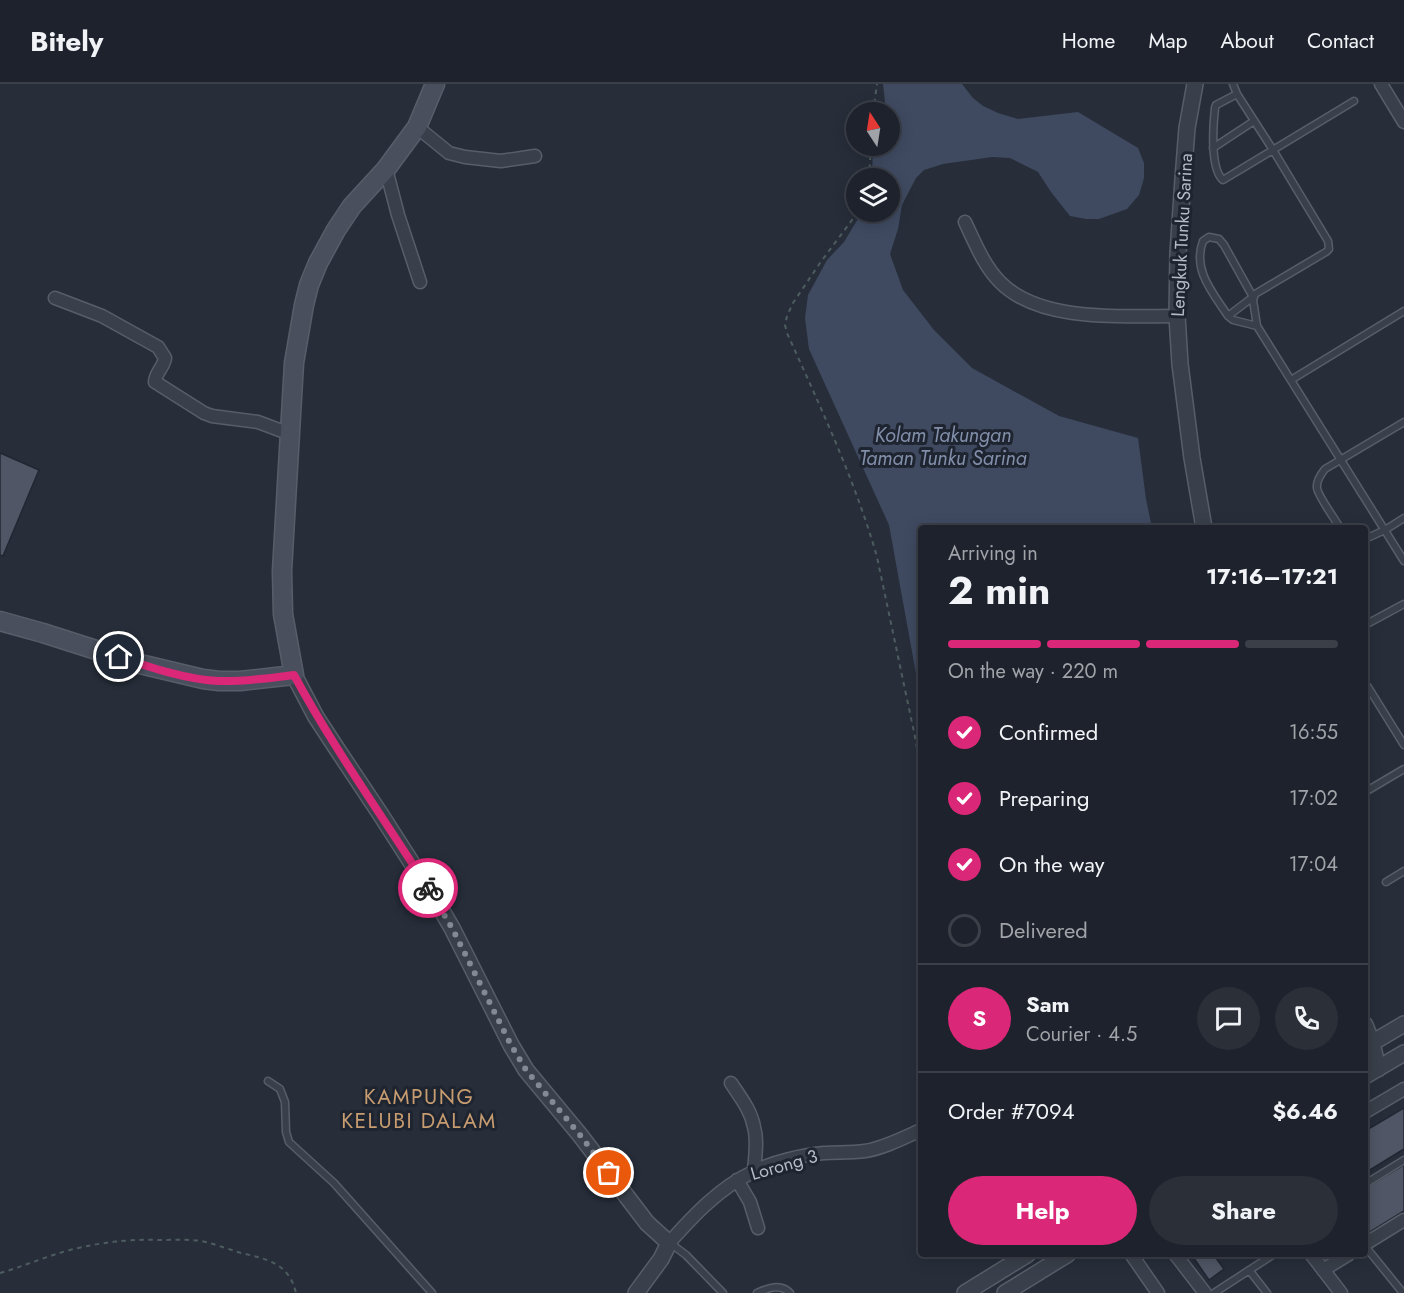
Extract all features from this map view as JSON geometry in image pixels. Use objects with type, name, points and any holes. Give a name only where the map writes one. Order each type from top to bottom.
[{"type":"main road","points":[[0,621],[140,664],[203,679],[240,681],[294,675],[283,614],[282,571],[294,363],[309,285],[318,263],[342,220],[366,189],[386,169],[417,127],[435,84]]},
{"type":"street","name":"Lengkuk Tunku Sarina","points":[[1194,84],[1184,168],[1178,253],[1177,316],[1180,364],[1204,525]]},
{"type":"street","points":[[1381,84],[1404,122]]},
{"type":"street","points":[[417,127],[449,153],[465,157],[501,161],[536,156]]},
{"type":"street","points":[[386,169],[420,282]]},
{"type":"street","points":[[966,222],[978,250],[994,276],[1008,290],[1020,296],[1055,310],[1077,314],[1177,316]]},
{"type":"street","points":[[55,298],[102,316],[158,347],[165,358],[155,382],[204,413],[220,418],[258,422],[290,434]]},
{"type":"street","points":[[294,675],[316,717],[438,904],[526,1070],[648,1223],[669,1243],[662,1259],[636,1293]]},
{"type":"street","points":[[1404,1024],[1368,1045],[1371,1073],[1404,1053]]},
{"type":"street","points":[[731,1083],[746,1105],[754,1126],[756,1140],[754,1171]]},
{"type":"street","points":[[1368,1110],[1404,1089]]},
{"type":"street","name":"Lorong 3","points":[[669,1243],[722,1191],[754,1171],[814,1155],[866,1151],[918,1131]]},
{"type":"street","points":[[737,1180],[750,1202],[758,1228]]},
{"type":"street","points":[[1368,1243],[1404,1220]]},
{"type":"street","points":[[965,1293],[1023,1257]]},
{"type":"street","points":[[1005,1293],[1063,1257]]},
{"type":"street","points":[[1133,1257],[1158,1293]]},
{"type":"street","points":[[1177,1257],[1205,1293]]},
{"type":"street","points":[[1313,1257],[1341,1293]]},
{"type":"street","points":[[1323,1270],[1344,1257]]},
{"type":"lane","points":[[1228,316],[1253,297],[1258,290],[1329,249],[1328,241],[1233,84]]},
{"type":"lane","points":[[1237,94],[1216,105],[1215,108],[1213,148],[1218,176],[1223,180],[1354,101]]},
{"type":"lane","points":[[1213,148],[1254,121]]},
{"type":"lane","points":[[1257,326],[1233,320],[1228,316],[1205,281],[1200,268],[1201,246],[1205,238],[1214,237],[1224,245],[1253,297],[1257,326],[1404,561]]},
{"type":"lane","points":[[1292,380],[1404,311]]},
{"type":"lane","points":[[1338,525],[1317,489],[1318,480],[1325,469],[1404,422]]},
{"type":"lane","points":[[1368,538],[1404,518]]},
{"type":"lane","points":[[1368,623],[1404,604]]},
{"type":"lane","points":[[1368,687],[1404,745]]},
{"type":"lane","points":[[1368,790],[1404,769]]},
{"type":"lane","points":[[1386,882],[1404,871]]},
{"type":"lane","points":[[268,1081],[280,1089],[285,1102],[286,1132],[290,1142],[334,1183],[432,1293]]},
{"type":"lane","points":[[1368,1182],[1404,1160]]},
{"type":"lane","points":[[669,1243],[686,1255],[723,1293]]},
{"type":"lane","points":[[1368,1249],[1403,1293]]},
{"type":"lane","points":[[1214,1293],[1270,1257]]},
{"type":"lane","points":[[1250,1270],[1267,1293]]},
{"type":"lane","points":[[757,1293],[773,1287],[787,1289],[790,1293]]},
{"type":"path","points":[[874,102],[877,84]]},
{"type":"path","points":[[851,222],[793,303],[785,325],[843,461],[871,535],[918,750]]},
{"type":"path","points":[[0,1273],[104,1242],[180,1239],[201,1241],[276,1264],[285,1271],[296,1293]]},
{"type":"water","name":"Kolam Takungan Taman Tunku Sarina","points":[[883,84],[962,84],[983,106],[1018,119],[1078,112],[1138,148],[1144,163],[1144,178],[1139,195],[1127,209],[1099,219],[1086,219],[1070,216],[1038,172],[1010,158],[992,157],[943,164],[924,170],[916,178],[902,205],[900,217],[900,168],[872,168],[873,156],[900,156],[900,102],[885,102]]},
{"type":"water","name":"Kolam Takungan Taman Tunku Sarina","points":[[856,222],[899,222],[890,254],[903,290],[934,330],[972,368],[1059,416],[1138,438],[1151,525],[918,525],[918,684],[889,525],[809,349],[805,318],[808,295],[827,260],[844,242]]},
{"type":"building","points":[[0,453],[39,470],[3,556],[0,555]]},
{"type":"building","points":[[1404,1108],[1404,1149],[1368,1171],[1368,1129]]},
{"type":"building","points":[[1404,1165],[1404,1211],[1368,1233],[1368,1186]]},
{"type":"building","points":[[1193,1257],[1215,1257],[1224,1269],[1209,1280]]},
{"type":"way so far","points":[[428,888],[452,928],[526,1070],[609,1173]]},
{"type":"district","name":"KAMPUNG KELUBI DALAM","points":[[419,1109]]},
{"type":"route","points":[[119,657],[174,673],[219,681],[294,675],[316,717],[428,888]]}]
